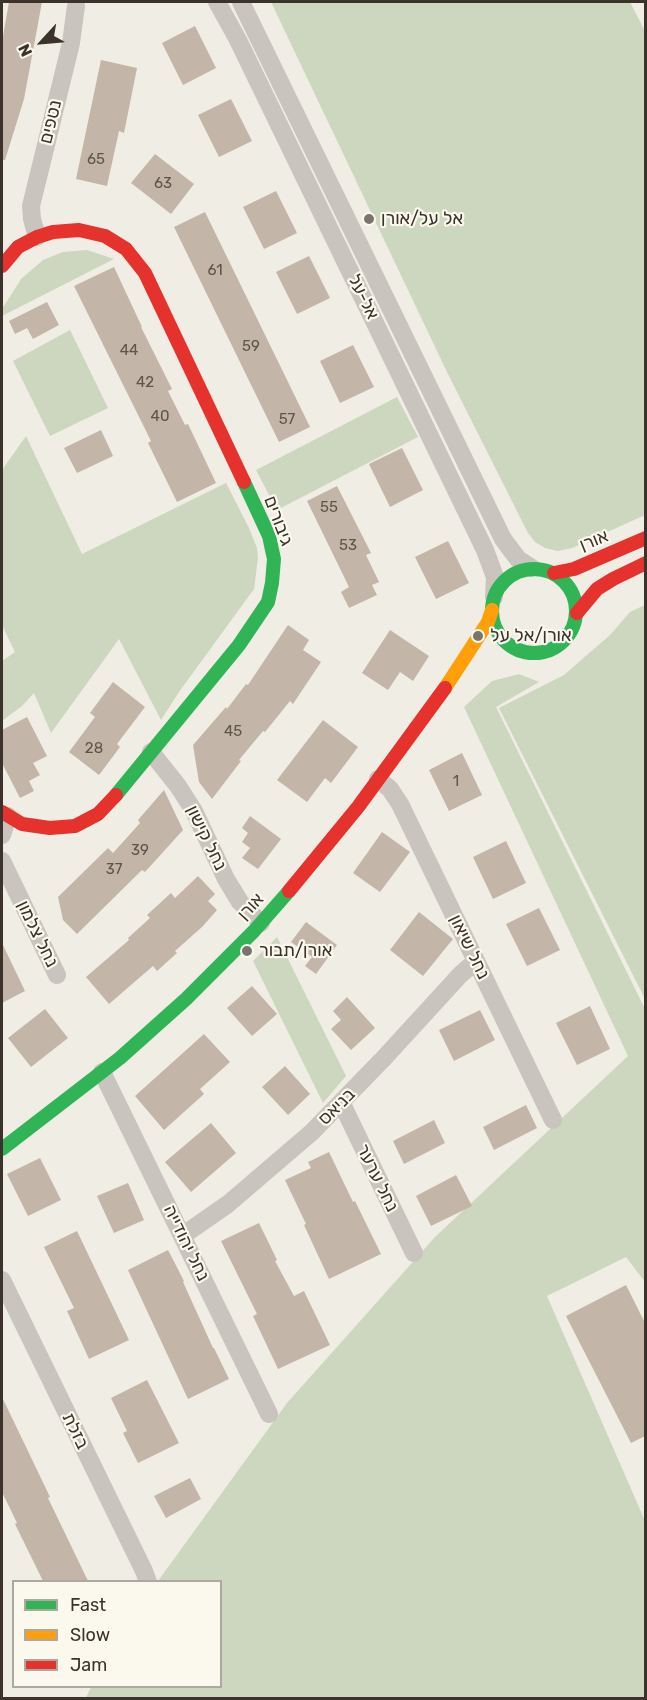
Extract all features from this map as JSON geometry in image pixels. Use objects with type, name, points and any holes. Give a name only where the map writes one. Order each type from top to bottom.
[{"type":"street","name":"אל-על","points":[[217,2],[238,40],[486,550],[495,577],[493,603]]},
{"type":"street","name":"אל-על","points":[[241,2],[503,538],[518,559],[531,568]]},
{"type":"street","name":"נטפים","points":[[37,237],[31,206],[70,43],[75,6]]},
{"type":"street","name":"גיבורים","points":[[2,266],[18,247],[53,232],[79,230],[105,236],[126,249],[145,273],[269,537],[274,559],[268,602],[239,645],[98,814],[75,825],[50,828],[22,824],[5,814]]},
{"type":"street","name":"אורן","points":[[554,573],[574,569],[645,538]]},
{"type":"street","points":[[577,613],[597,589],[645,563]]},
{"type":"street","points":[[531,568],[543,569],[563,579],[571,588],[577,613],[574,627],[567,639],[555,648],[542,653],[527,653],[514,648],[502,639],[493,622],[493,603],[498,588],[505,580],[522,570],[531,568]]},
{"type":"street","name":"אורן","points":[[2,1149],[102,1072],[186,999],[261,923],[333,838],[459,668],[488,622],[493,603]]},
{"type":"street","name":"אורן","points":[[459,668],[488,651],[514,648]]},
{"type":"street","name":"נחל קישון","points":[[151,752],[194,811],[226,879],[240,902],[261,923]]},
{"type":"street","name":"נחל שיאון","points":[[378,779],[390,789],[400,804],[553,1120]]},
{"type":"street","points":[[2,835],[5,814]]},
{"type":"street","name":"נחל צלמון","points":[[2,861],[57,975]]},
{"type":"street","name":"בניאס","points":[[183,1236],[228,1204],[312,1132],[460,975],[476,961]]},
{"type":"street","name":"נחל יהודייה","points":[[102,1072],[269,1414]]},
{"type":"street","name":"נחל ערער","points":[[341,1102],[414,1253]]},
{"type":"street","name":"אורן","points":[[2,1140],[27,1129]]},
{"type":"street","name":"בזלת","points":[[2,1280],[148,1580]]},
{"type":"green space","points":[[271,2],[630,2],[646,33],[645,515],[572,548],[558,551],[545,548],[535,542],[528,533],[447,372]]},
{"type":"green space","points":[[87,250],[114,259],[2,316],[2,309],[21,279],[43,260],[63,252]]},
{"type":"green space","points":[[70,330],[108,408],[50,436],[13,361]]},
{"type":"green space","points":[[397,397],[418,437],[277,510],[256,470]]},
{"type":"green space","points":[[26,436],[82,554],[226,483],[249,528],[257,548],[258,558],[254,589],[161,720],[119,639],[51,733],[34,693],[22,706],[2,721],[2,661],[15,652],[2,625],[2,470]]},
{"type":"green space","points":[[645,605],[645,999],[499,708],[564,675],[610,635],[630,612]]},
{"type":"green space","points":[[519,674],[539,682],[496,707],[645,1009],[645,1282],[626,1257],[547,1296],[645,1521],[645,1698],[86,1698],[91,1688],[222,1688],[222,1580],[159,1580],[287,1403],[435,1237],[628,1056],[464,707],[492,681]]},
{"type":"green space","points":[[277,937],[346,1076],[323,1103],[253,961]]},
{"type":"building","points":[[9,2],[42,2],[24,99],[5,160],[2,160],[2,42]]},
{"type":"building","points":[[195,26],[216,68],[183,85],[162,43]]},
{"type":"building","points":[[101,60],[137,68],[124,133],[119,131],[107,186],[76,179]]},
{"type":"building","points":[[231,99],[252,141],[219,157],[198,115]]},
{"type":"building","points":[[155,154],[194,184],[171,214],[131,183]]},
{"type":"building","points":[[276,191],[297,233],[264,249],[243,207]]},
{"type":"building","points":[[205,212],[310,427],[279,442],[174,227]]},
{"type":"building","points":[[309,256],[330,298],[297,314],[276,272]]},
{"type":"building","points":[[114,267],[172,389],[168,391],[185,425],[188,424],[216,483],[177,502],[148,443],[151,441],[74,286]]},
{"type":"building","points":[[47,302],[59,325],[33,339],[27,328],[15,334],[9,321]]},
{"type":"building","points":[[353,345],[374,387],[340,403],[320,361]]},
{"type":"building","points":[[101,430],[113,456],[77,473],[64,448]]},
{"type":"building","points":[[402,448],[423,490],[390,507],[369,464]]},
{"type":"building","points":[[337,486],[371,553],[366,555],[379,582],[372,585],[377,595],[349,608],[341,592],[349,587],[307,501]]},
{"type":"building","points":[[448,541],[469,583],[436,599],[415,557]]},
{"type":"building","points":[[288,625],[309,640],[303,650],[321,662],[293,704],[290,701],[265,732],[263,731],[212,799],[199,782],[193,745],[226,707],[227,709],[246,684],[248,685]]},
{"type":"building","points":[[390,630],[429,656],[413,681],[400,672],[388,690],[362,673]]},
{"type":"building","points":[[113,682],[145,707],[117,744],[120,747],[99,775],[69,752],[95,717],[90,713]]},
{"type":"building","points":[[27,717],[47,756],[33,763],[40,775],[29,781],[34,791],[20,798],[2,763],[2,730]]},
{"type":"building","points":[[323,720],[358,747],[331,783],[325,778],[307,802],[277,780]]},
{"type":"building","points":[[462,753],[482,795],[449,811],[429,770]]},
{"type":"building","points":[[164,790],[183,830],[145,872],[142,870],[77,934],[63,920],[58,897],[108,848],[113,853],[140,823],[138,820]]},
{"type":"building","points":[[250,816],[281,839],[258,869],[242,858],[250,848],[242,842],[248,833],[242,828]]},
{"type":"building","points":[[382,832],[410,852],[380,892],[353,873]]},
{"type":"building","points":[[506,841],[526,883],[493,899],[473,857]]},
{"type":"building","points":[[198,876],[215,894],[208,901],[217,910],[157,971],[153,966],[109,1004],[86,977],[129,940],[128,938],[150,918],[147,915],[171,893],[175,898]]},
{"type":"building","points":[[539,908],[560,950],[527,966],[506,924]]},
{"type":"building","points":[[419,912],[453,939],[423,976],[390,950]]},
{"type":"building","points":[[306,922],[337,945],[316,974],[305,966],[312,957],[291,942]]},
{"type":"building","points":[[2,943],[25,991],[2,1003]]},
{"type":"building","points":[[252,986],[277,1014],[252,1036],[227,1008]]},
{"type":"building","points":[[347,997],[375,1028],[351,1050],[331,1029],[341,1020],[333,1011]]},
{"type":"building","points":[[590,1006],[610,1049],[577,1065],[556,1023]]},
{"type":"building","points":[[45,1009],[68,1038],[31,1067],[8,1038]]},
{"type":"building","points":[[480,1010],[495,1040],[454,1061],[439,1030]]},
{"type":"building","points":[[204,1034],[230,1062],[200,1089],[204,1094],[164,1130],[135,1096]]},
{"type":"building","points":[[285,1066],[310,1094],[288,1115],[262,1087]]},
{"type":"building","points":[[526,1105],[537,1128],[494,1150],[483,1127]]},
{"type":"building","points":[[434,1120],[445,1143],[404,1164],[393,1141]]},
{"type":"building","points":[[211,1123],[236,1153],[191,1192],[165,1162]]},
{"type":"building","points":[[329,1152],[381,1254],[329,1279],[285,1180],[311,1168],[308,1162]]},
{"type":"building","points":[[40,1158],[61,1200],[28,1216],[7,1174]]},
{"type":"building","points":[[456,1175],[472,1206],[431,1226],[416,1196]]},
{"type":"building","points":[[128,1183],[144,1220],[114,1233],[97,1196]]},
{"type":"building","points":[[259,1223],[277,1260],[275,1261],[294,1296],[304,1291],[330,1345],[278,1369],[253,1316],[257,1314],[221,1241]]},
{"type":"building","points":[[77,1231],[129,1340],[89,1359],[67,1311],[74,1308],[44,1247]]},
{"type":"building","points":[[168,1250],[229,1379],[188,1399],[128,1270]]},
{"type":"building","points":[[626,1285],[645,1323],[645,1436],[631,1443],[566,1316]]},
{"type":"building","points":[[147,1380],[179,1443],[138,1463],[123,1433],[127,1431],[111,1398]]},
{"type":"building","points":[[2,1397],[88,1580],[43,1580],[2,1492]]},
{"type":"building","points":[[190,1478],[201,1499],[166,1518],[154,1496]]},
{"type":"traffic: fast","points":[[116,795],[239,645],[268,602],[274,559],[269,536],[244,482]]},
{"type":"traffic: fast","points":[[526,569],[542,569],[558,576],[569,587],[576,603],[576,611],[573,627],[564,641],[542,653],[526,653],[510,646],[499,635],[492,619],[492,603],[499,587],[510,576],[526,569]]},
{"type":"traffic: fast","points":[[2,1149],[120,1058],[186,999],[254,931],[289,891]]},
{"type":"traffic: slow","points":[[445,688],[488,622],[492,610]]},
{"type":"traffic: jam","points":[[2,266],[18,247],[53,232],[79,230],[105,236],[126,249],[145,273],[244,482]]},
{"type":"traffic: jam","points":[[554,573],[574,569],[646,538]]},
{"type":"traffic: jam","points":[[577,613],[597,589],[646,563]]},
{"type":"traffic: jam","points":[[289,891],[358,807],[445,688]]},
{"type":"traffic: jam","points":[[2,812],[22,824],[50,828],[75,826],[98,814],[116,795]]},
{"type":"place","name":"אל על/אורן","points":[[369,219]]},
{"type":"place","name":"אורן/אל על","points":[[478,636]]},
{"type":"place","name":"אורן/תבור","points":[[247,951]]}]
